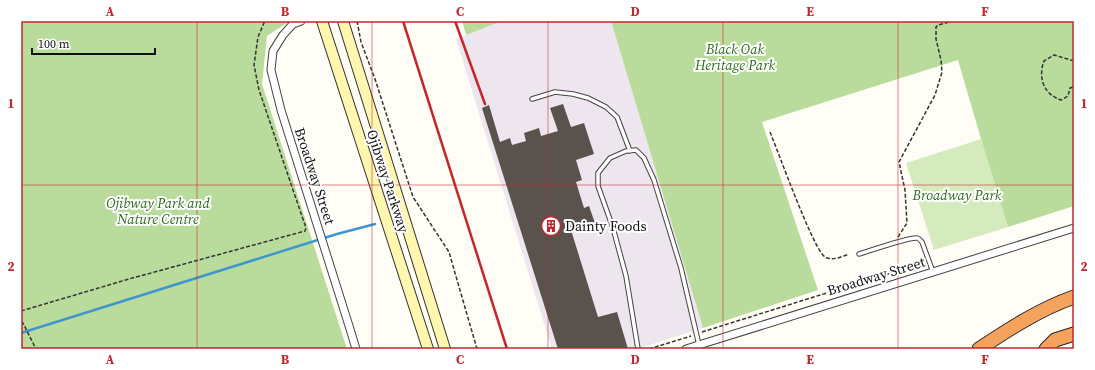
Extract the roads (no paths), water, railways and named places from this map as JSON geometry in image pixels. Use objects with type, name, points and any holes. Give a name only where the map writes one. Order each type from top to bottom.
[{"type":"highway","points":[[979,349],[1042,310],[1073,297]]},
{"type":"highway","points":[[1046,349],[1055,340],[1074,334]]},
{"type":"highway","points":[[1054,349],[1074,343]]},
{"type":"main road","name":"Ojibway Parkway","points":[[322,21],[428,349]]},
{"type":"main road","name":"Ojibway Parkway","points":[[343,21],[445,349]]},
{"type":"street","name":"Broadway Street","points":[[301,21],[294,24],[283,35],[273,51],[271,70],[280,110],[356,349]]},
{"type":"street","name":"Broadway Street","points":[[686,349],[1074,228]]},
{"type":"lane","points":[[532,99],[555,92],[573,94],[588,98],[606,107],[617,117],[630,150]]},
{"type":"lane","points":[[638,349],[626,276],[613,228],[598,186],[598,173],[610,158],[630,150],[636,150],[644,158],[654,180],[681,268],[699,345]]},
{"type":"lane","points":[[858,254],[912,238],[919,239],[922,242],[933,272]]},
{"type":"waterway","points":[[21,333],[337,234],[375,224]]},
{"type":"railway","points":[[403,21],[507,349]]},
{"type":"railway","points":[[455,21],[485,104]]},
{"type":"place","name":"Dainty Foods","points":[[551,226]]},
{"type":"park label","name":"Black Oak Heritage Park","points":[[735,58]]},
{"type":"park label","name":"Broadway Park","points":[[957,195]]},
{"type":"park label","name":"Ojibway Park and Nature Centre","points":[[158,212]]}]
